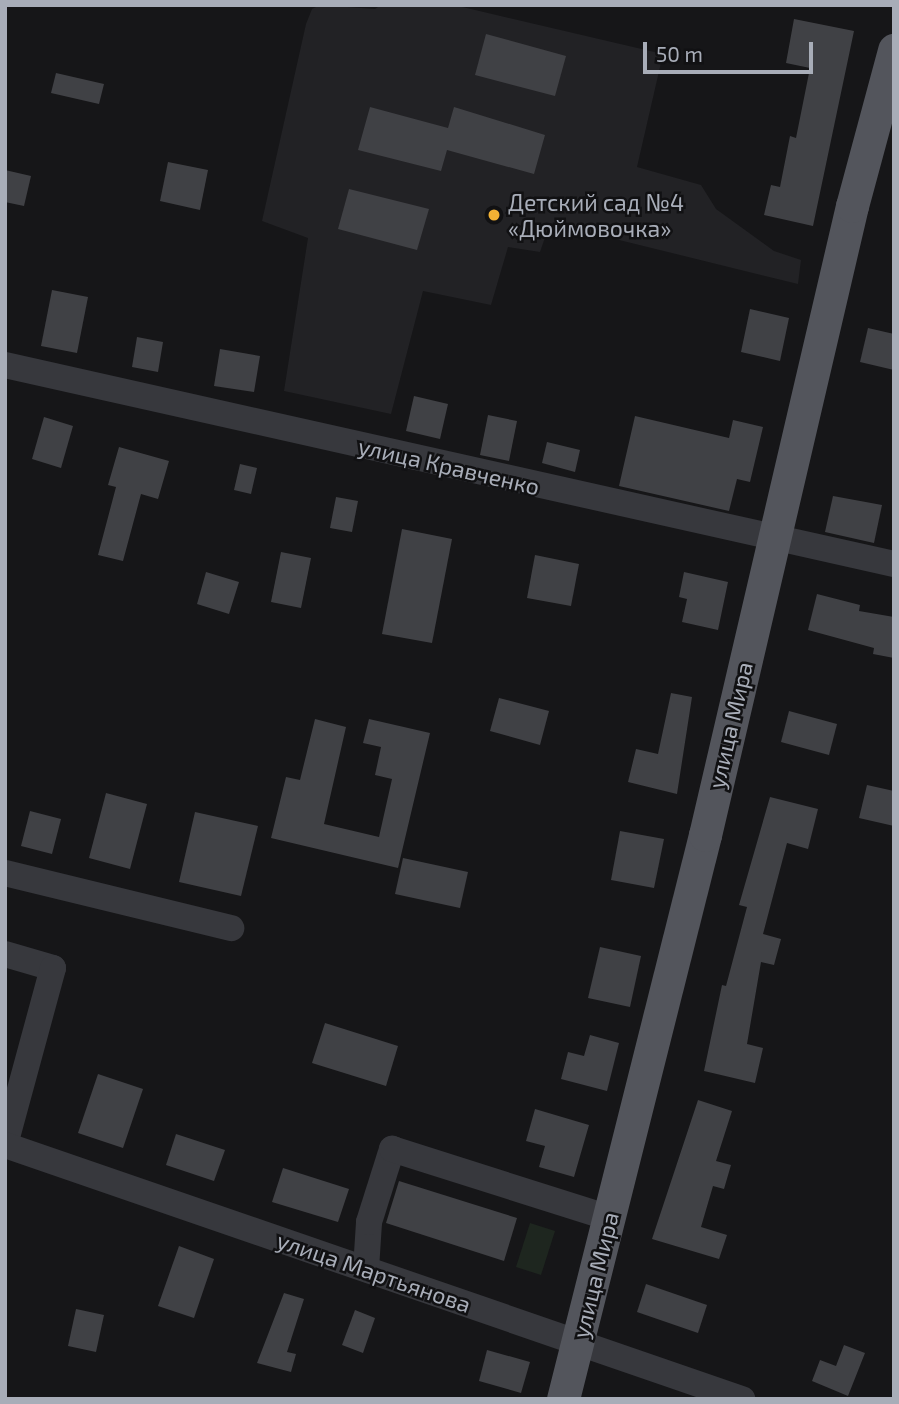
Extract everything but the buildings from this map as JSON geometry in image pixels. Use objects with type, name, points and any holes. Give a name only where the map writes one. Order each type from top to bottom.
[{"type":"main road","name":"улица Мира","points":[[563,1399],[894,50]]},
{"type":"street","name":"улица Кравченко","points":[[5,365],[894,564]]},
{"type":"street","points":[[5,873],[231,929]]},
{"type":"street","points":[[5,954],[53,968],[5,1145]]},
{"type":"street","name":"улица Мартьянова","points":[[5,1145],[742,1399]]},
{"type":"street","points":[[366,1269],[369,1222],[392,1149],[609,1218]]},
{"type":"shaded area","name":"Детский сад №4 «Дюймовочка»","points":[[320,5],[375,9],[381,5],[454,5],[663,54],[637,167],[701,185],[716,209],[774,251],[801,260],[798,284],[550,223],[540,252],[508,247],[491,305],[423,291],[391,414],[284,391],[308,238],[262,221],[306,24],[312,9]]},
{"type":"shaded area","points":[[530,1223],[555,1231],[541,1275],[516,1267]]},
{"type":"place","name":"Детский сад №4 «Дюймовочка»","points":[[494,215]]}]
